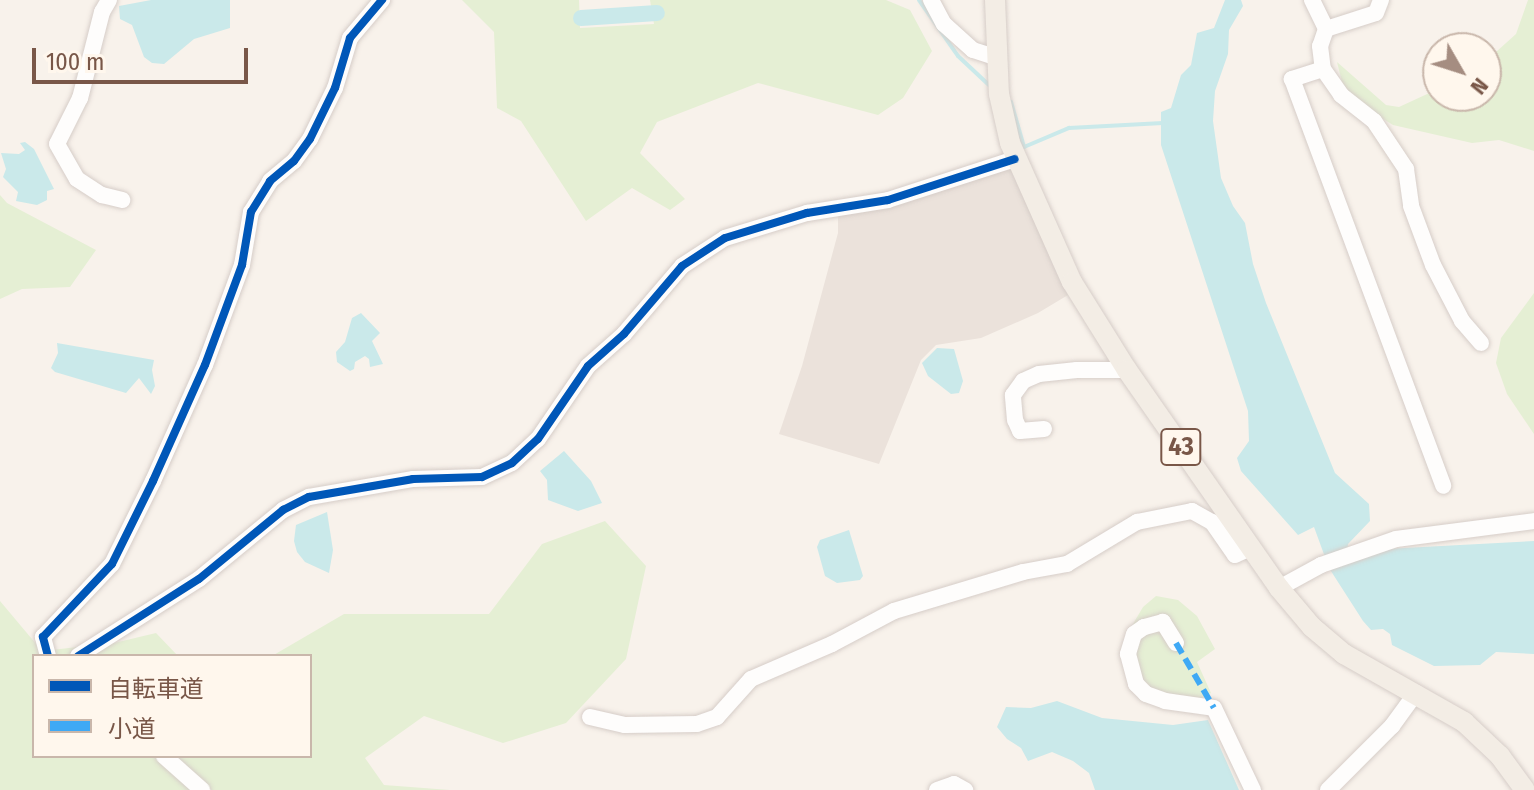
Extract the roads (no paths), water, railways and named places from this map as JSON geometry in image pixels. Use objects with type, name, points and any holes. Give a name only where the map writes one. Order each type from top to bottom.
[{"type":"main road","name":"43","points":[[995,0],[1002,117],[1015,159],[1072,282],[1127,370],[1279,588],[1328,641],[1444,707],[1481,736],[1525,790]]},
{"type":"street","points":[[109,0],[102,12],[80,98],[57,144],[77,179],[102,195],[122,200]]},
{"type":"street","points":[[47,654],[43,637],[112,564],[153,481],[205,365],[242,265],[251,212],[270,181],[294,161],[310,139],[335,88],[350,38],[382,0]]},
{"type":"street","points":[[931,0],[944,24],[973,50],[997,58]]},
{"type":"street","points":[[1312,0],[1326,29],[1320,46],[1323,69],[1341,95],[1374,121],[1406,169],[1411,206],[1433,265],[1462,321],[1481,343]]},
{"type":"street","points":[[1326,29],[1376,13],[1381,0]]},
{"type":"street","points":[[1323,69],[1292,79],[1443,486]]},
{"type":"street","points":[[81,654],[199,579],[283,510],[309,497],[413,479],[482,477],[512,463],[538,439],[588,366],[624,334],[682,266],[725,238],[807,213],[888,200],[1015,159]]},
{"type":"street","points":[[1044,429],[1020,431],[1015,420],[1013,395],[1023,381],[1039,374],[1127,370]]},
{"type":"street","points":[[590,717],[625,725],[697,724],[717,717],[751,679],[832,644],[894,611],[1023,572],[1067,564],[1137,522],[1192,511],[1212,522],[1235,555],[1252,547]]},
{"type":"street","points":[[1279,588],[1321,565],[1396,539],[1534,521]]},
{"type":"street","points":[[1176,643],[1163,622],[1134,634],[1128,654],[1136,684],[1146,694],[1165,701],[1214,708],[1253,790]]},
{"type":"street","points":[[1328,790],[1392,726],[1416,693]]},
{"type":"street","points":[[166,758],[202,790]]},
{"type":"street","points":[[937,790],[954,784],[965,790]]},
{"type":"water","points":[[151,0],[230,0],[230,28],[194,39],[164,64],[152,63],[144,57],[132,25],[120,19],[119,6]]},
{"type":"water","points":[[1225,0],[1241,0],[1243,6],[1229,30],[1228,54],[1215,91],[1213,121],[1221,178],[1233,206],[1245,223],[1253,264],[1266,303],[1335,473],[1369,504],[1370,521],[1348,544],[1347,551],[1534,541],[1534,654],[1496,652],[1480,665],[1434,666],[1392,645],[1390,634],[1383,629],[1371,630],[1363,621],[1329,568],[1314,527],[1298,535],[1241,471],[1237,458],[1249,441],[1248,411],[1161,145],[1161,112],[1171,108],[1181,75],[1191,65],[1197,33],[1214,28]]},
{"type":"water","points":[[25,142],[34,149],[54,189],[47,191],[47,200],[37,205],[16,201],[18,192],[3,177],[6,169],[1,153],[19,154],[25,150],[20,143]]},
{"type":"water","points":[[361,313],[380,333],[372,341],[383,364],[370,367],[369,359],[365,356],[355,362],[354,369],[350,371],[337,362],[336,352],[345,342],[352,318]]},
{"type":"water","points":[[57,343],[154,360],[155,386],[151,394],[139,378],[126,393],[55,372],[51,368],[58,353]]},
{"type":"water","points":[[937,348],[954,349],[963,381],[959,393],[951,394],[928,376],[922,363]]},
{"type":"water","points":[[564,451],[591,481],[602,503],[578,511],[548,500],[547,480],[540,471]]},
{"type":"water","points":[[327,512],[333,550],[329,573],[305,562],[297,552],[294,541],[296,525]]},
{"type":"water","points":[[849,530],[863,576],[860,580],[837,583],[825,576],[817,547],[820,540]]},
{"type":"water","points":[[1057,701],[1102,718],[1173,725],[1208,720],[1239,790],[1095,790],[1089,773],[1073,761],[1052,752],[1028,761],[1021,748],[1007,739],[997,727],[1006,707],[1031,708]]},
{"type":"waterway","points":[[919,0],[958,56],[991,87]]},
{"type":"waterway","points":[[581,18],[657,13]]},
{"type":"waterway","points":[[1007,99],[1011,102],[1024,147],[1069,128],[1163,123]]}]
